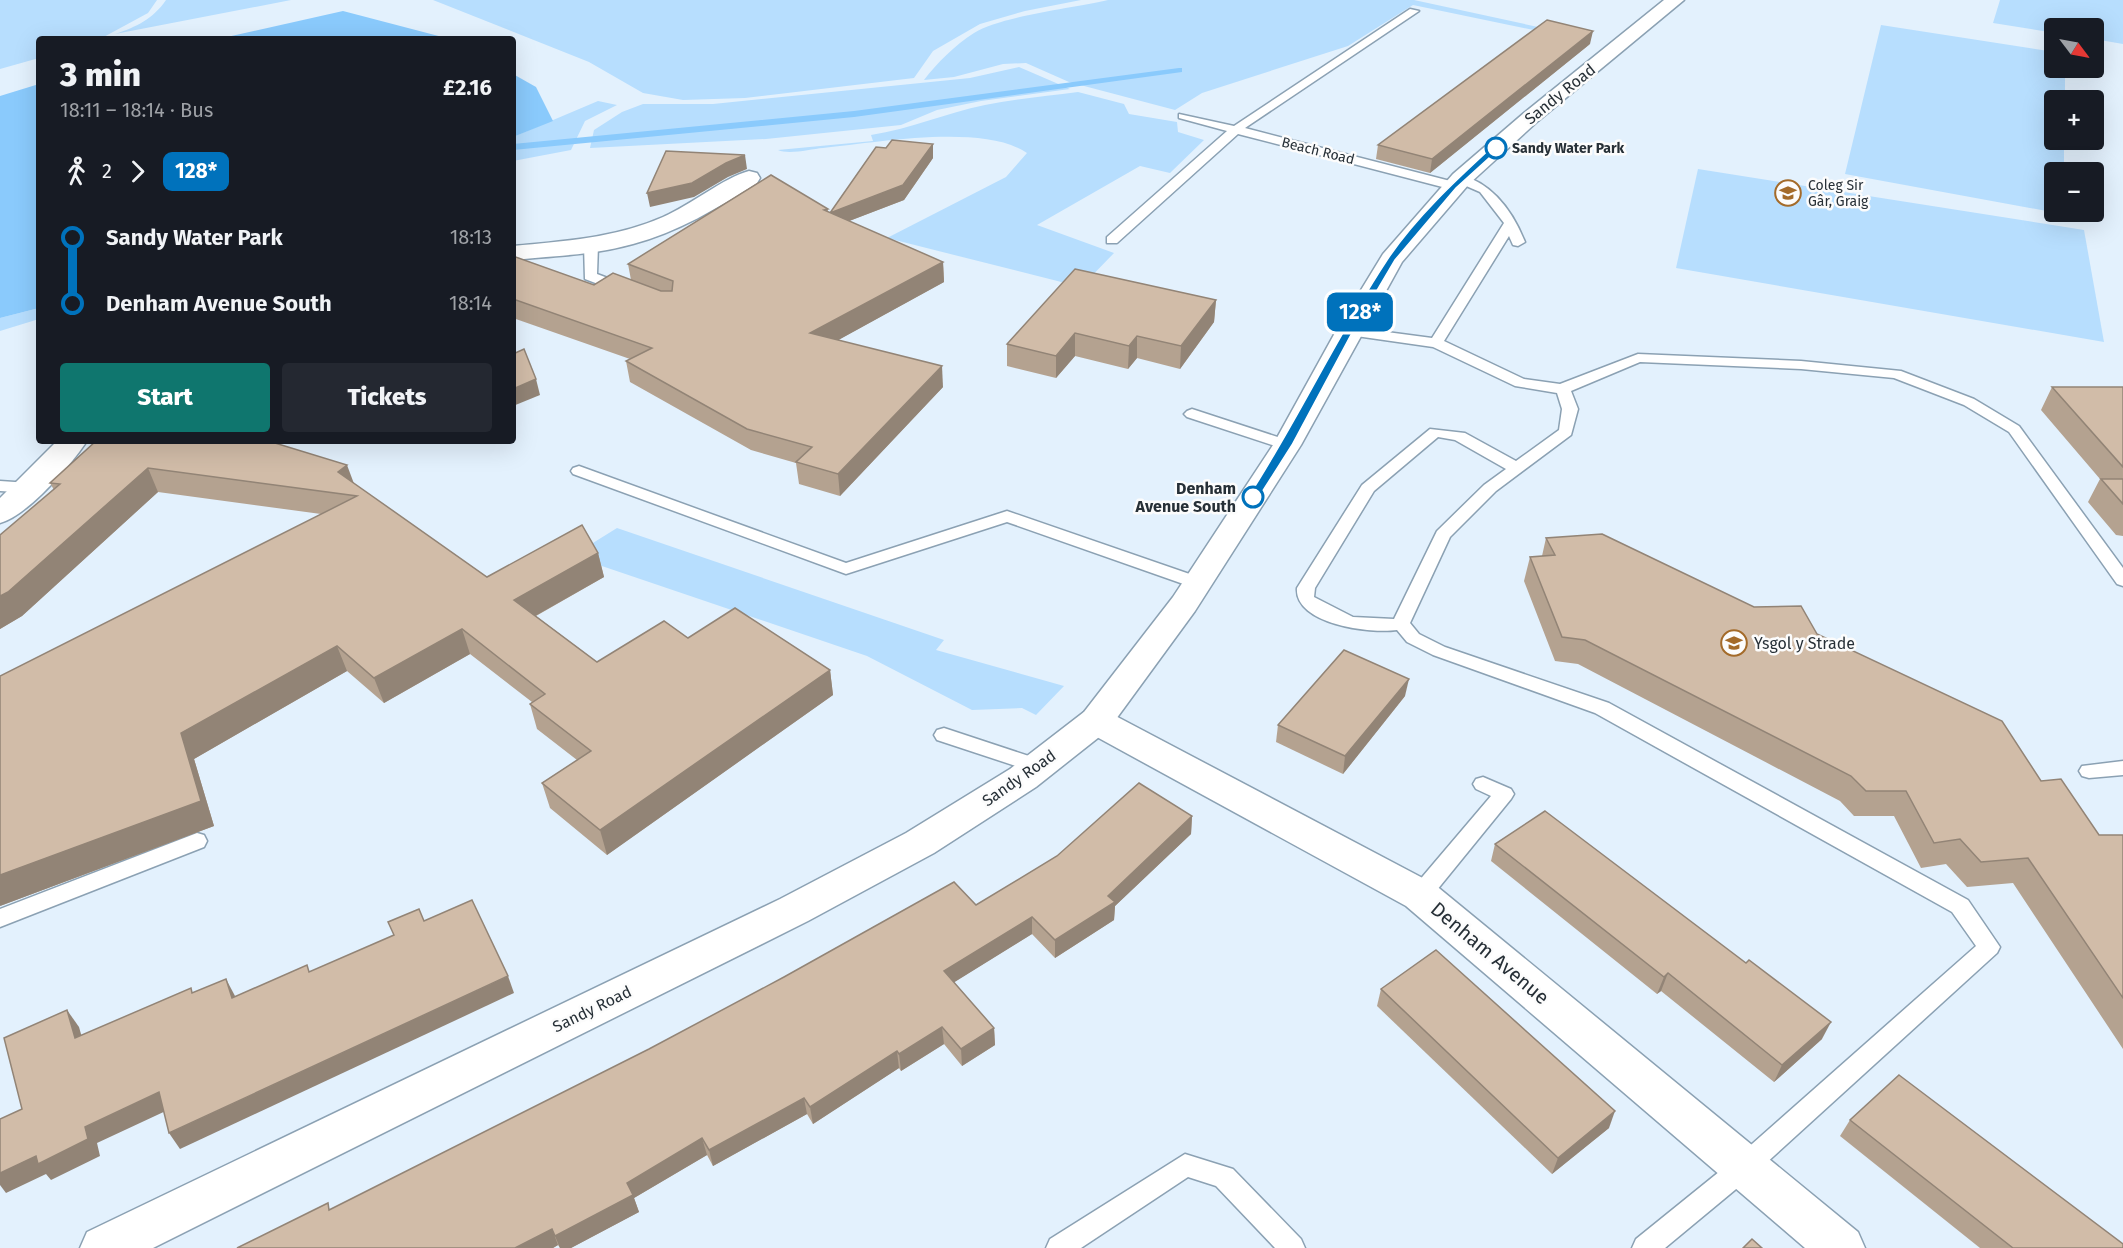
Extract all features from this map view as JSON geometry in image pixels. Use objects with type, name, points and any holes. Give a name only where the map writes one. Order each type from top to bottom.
[{"type":"main road","name":"Sandy Road","points":[[104,1248],[794,910],[920,843],[1023,778],[1096,721],[1198,584],[1287,445],[1349,331],[1392,259],[1457,182],[1531,117],[1675,0]]},
{"type":"main road","points":[[516,253],[591,245],[651,231],[684,217],[748,178]]},
{"type":"main road","points":[[0,514],[30,488],[70,444]]},
{"type":"main road","name":"Denham Avenue","points":[[1096,721],[1420,895],[1841,1248]]},
{"type":"lane","points":[[1112,240],[1235,130],[1414,11]]},
{"type":"lane","name":"Beach Road","points":[[1183,116],[1484,189],[1511,223],[1518,242]]},
{"type":"lane","points":[[1436,343],[1511,223]]},
{"type":"lane","points":[[591,245],[590,276],[634,293]]},
{"type":"lane","points":[[1349,331],[1436,343],[1520,383],[1563,388],[1638,358],[1801,364],[1896,374],[1969,402],[2014,429],[2123,580]]},
{"type":"lane","points":[[1401,624],[1443,535],[1490,488],[1515,467],[1566,432],[1570,408],[1563,388]]},
{"type":"lane","points":[[1192,414],[1287,445]]},
{"type":"lane","points":[[1401,624],[1377,628],[1337,619],[1322,612],[1305,598],[1306,588],[1368,488],[1435,432],[1459,436],[1515,467]]},
{"type":"lane","points":[[579,471],[846,569],[1007,516],[1198,584]]},
{"type":"lane","points":[[0,486],[30,488]]},
{"type":"lane","points":[[1401,624],[1413,638],[1439,651],[1602,708],[1960,906],[1989,947],[1744,1167],[1645,1248]]},
{"type":"lane","points":[[944,735],[1037,766]]},
{"type":"lane","points":[[2089,771],[2123,768]]},
{"type":"lane","points":[[1420,895],[1504,794],[1483,784]]},
{"type":"lane","points":[[0,918],[197,841]]},
{"type":"lane","points":[[1059,1248],[1185,1165],[1224,1177],[1292,1248]]},
{"type":"shaded area","points":[[0,0],[157,0],[148,13],[106,36],[36,36],[36,59],[0,69]]},
{"type":"shaded area","points":[[166,0],[291,0],[115,34],[144,22]]},
{"type":"shaded area","points":[[433,0],[1081,0],[1025,11],[980,24],[933,51],[914,78],[745,98],[683,100],[643,93],[589,62]]},
{"type":"shaded area","points":[[1108,0],[1414,0],[1589,38],[1587,41],[1413,5],[1348,46],[1202,93],[1175,110],[1069,82],[1026,63],[1003,64],[954,77],[924,80],[953,49],[986,27],[1019,17]]},
{"type":"shaded area","points":[[2000,0],[2123,0],[2123,44],[2104,41],[2104,18],[2044,18],[2044,31],[1993,23]]},
{"type":"shaded area","points":[[343,11],[439,36],[231,36]]},
{"type":"shaded area","points":[[1881,25],[2044,50],[2044,78],[2065,78],[2065,90],[2044,90],[2044,150],[2064,150],[2064,162],[2044,162],[2044,211],[1845,174]]},
{"type":"shaded area","points":[[1019,67],[1070,89],[981,101],[937,110],[901,125],[766,139],[590,148],[594,130],[622,112],[643,104],[713,104],[970,78]]},
{"type":"shaded area","points":[[516,76],[536,87],[553,121],[516,136]]},
{"type":"shaded area","points":[[36,85],[36,309],[0,318],[0,96]]},
{"type":"shaded area","points":[[1078,92],[1124,104],[1129,114],[1177,122],[1178,132],[1204,140],[1170,173],[1140,166],[1037,225],[1114,253],[1081,287],[887,238],[1006,177],[1027,153],[1008,144],[984,139],[928,137],[794,152],[778,150],[873,141],[871,135],[971,108]]},
{"type":"shaded area","points":[[598,101],[617,105],[585,121],[571,150],[516,160],[516,136]]},
{"type":"shaded area","points":[[1698,169],[2084,230],[2104,342],[1676,268]]},
{"type":"shaded area","points":[[36,309],[36,320],[0,331],[0,318]]},
{"type":"shaded area","points":[[617,528],[944,640],[936,650],[1064,686],[1036,715],[1022,708],[972,710],[867,656],[593,563],[543,574]]},
{"type":"building","points":[[1547,20],[1593,31],[1432,159],[1378,145]]},
{"type":"building","points":[[892,140],[933,144],[903,185],[830,213],[876,147],[886,148]]},
{"type":"building","points":[[666,151],[745,155],[726,163],[692,183],[647,193]]},
{"type":"building","points":[[771,175],[828,209],[824,210],[943,262],[810,333],[942,366],[838,474],[796,462],[812,447],[747,429],[626,361],[652,348],[516,300],[516,257],[594,285],[613,273],[661,291],[672,291],[673,281],[628,264]]},
{"type":"building","points":[[1075,269],[1216,300],[1181,346],[1137,336],[1129,346],[1075,333],[1056,356],[1007,344]]},
{"type":"building","points":[[524,349],[536,379],[516,388],[516,353]]},
{"type":"building","points":[[2052,387],[2123,387],[2123,467]]},
{"type":"building","points":[[93,444],[278,444],[347,465],[338,472],[487,577],[582,525],[598,553],[514,600],[597,662],[664,621],[688,638],[735,608],[830,670],[600,830],[542,783],[591,751],[530,704],[545,694],[462,629],[374,678],[337,646],[181,733],[201,801],[0,875],[0,676],[357,496],[148,468],[8,592],[0,596],[0,535],[60,484],[50,483]]},
{"type":"building","points":[[2101,479],[2123,479],[2123,504]]},
{"type":"building","points":[[1602,534],[1754,607],[1801,606],[1817,634],[2002,721],[2041,781],[2061,779],[2099,835],[2123,835],[2123,998],[2028,858],[1981,862],[1960,839],[1934,843],[1906,791],[1866,791],[1851,776],[1585,640],[1562,637],[1530,557],[1555,555],[1546,538]]},
{"type":"building","points":[[1344,650],[1409,679],[1345,756],[1278,725]]},
{"type":"building","points":[[1139,783],[1192,816],[1108,896],[1115,902],[1055,940],[1032,917],[944,971],[994,1028],[961,1049],[942,1027],[899,1054],[897,1051],[810,1107],[804,1098],[709,1150],[702,1138],[627,1183],[633,1195],[555,1236],[552,1229],[515,1248],[237,1248],[328,1203],[329,1210],[649,1049],[954,882],[976,905],[1057,856]]},
{"type":"building","points":[[1545,811],[1746,963],[1749,960],[1831,1022],[1782,1065],[1668,973],[1664,977],[1495,844]]},
{"type":"building","points":[[472,900],[508,976],[169,1133],[159,1092],[85,1127],[88,1139],[38,1164],[36,1156],[0,1173],[0,1119],[22,1109],[4,1038],[67,1010],[75,1038],[191,988],[192,993],[226,979],[232,998],[307,965],[309,972],[394,935],[388,922],[419,909],[424,921]]},
{"type":"building","points":[[1436,950],[1615,1111],[1558,1158],[1381,989]]},
{"type":"building","points":[[1899,1075],[2123,1244],[2123,1248],[2013,1248],[1850,1120]]},
{"type":"building","points":[[1752,1239],[1762,1248],[1743,1248]]},
{"type":"waterway","points":[[516,147],[854,114],[1179,70]]},
{"type":"bus line","name":"128*","points":[[1253,497],[1287,445],[1349,331],[1392,259],[1454,186],[1496,148]]},
{"type":"place","name":"Sandy Water Park","points":[[1496,148]]},
{"type":"place","name":"Coleg Sir Gâr, Graig","points":[[1788,193]]},
{"type":"place","name":"Denham Avenue South","points":[[1253,497]]},
{"type":"place","name":"Ysgol y Strade","points":[[1734,643]]}]
